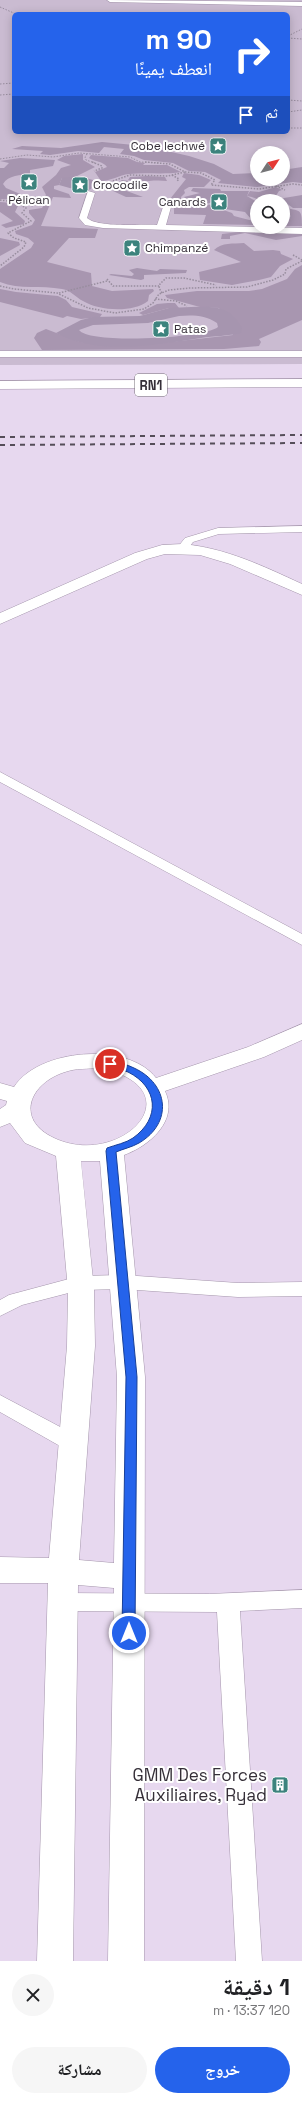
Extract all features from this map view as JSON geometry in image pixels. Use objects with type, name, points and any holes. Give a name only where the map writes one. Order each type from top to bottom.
[{"type":"main road","name":"RN1","points":[[0,385],[302,383]]},
{"type":"main road","name":"RN1","points":[[0,393],[302,392]]},
{"type":"main road","points":[[0,619],[141,556],[164,549],[195,549],[230,559],[302,590]]},
{"type":"main road","points":[[153,1087],[256,1052],[302,1031]]},
{"type":"main road","points":[[99,1061],[131,1070],[153,1087],[159,1105],[153,1124],[136,1140],[111,1151],[89,1154],[68,1152],[48,1146],[31,1136],[9,1104],[36,1076],[65,1064],[99,1061]]},
{"type":"main road","points":[[111,1151],[131,1377],[126,1961]]},
{"type":"main road","points":[[55,1961],[63,1571],[74,1444],[80,1346],[80,1283],[73,1221],[68,1152]]},
{"type":"main road","points":[[0,1570],[63,1571],[129,1589]]},
{"type":"lane","points":[[110,0],[195,5],[302,4]]},
{"type":"lane","points":[[91,193],[83,218],[88,223],[103,226],[302,231]]},
{"type":"lane","points":[[161,227],[167,207]]},
{"type":"lane","points":[[0,354],[302,354]]},
{"type":"lane","points":[[183,548],[189,540],[218,531],[302,529]]},
{"type":"lane","points":[[0,776],[302,940]]},
{"type":"lane","points":[[0,1309],[16,1300],[80,1283],[123,1282],[238,1290],[302,1288]]},
{"type":"lane","points":[[0,1403],[74,1444]]},
{"type":"lane","points":[[62,1602],[129,1589],[228,1602],[302,1599]]},
{"type":"lane","points":[[228,1602],[249,1961]]},
{"type":"path","points":[[0,7],[12,12]]},
{"type":"path","points":[[290,35],[302,30]]},
{"type":"path","points":[[290,38],[302,39]]},
{"type":"path","points":[[0,84],[12,83]]},
{"type":"path","points":[[7,84],[12,85]]},
{"type":"path","points":[[0,95],[12,94]]},
{"type":"path","points":[[290,100],[302,101]]},
{"type":"path","points":[[290,112],[302,110]]},
{"type":"path","points":[[290,128],[302,128]]},
{"type":"path","points":[[87,153],[85,157],[86,160],[102,166],[102,168],[92,172]]},
{"type":"path","points":[[0,159],[27,155],[53,157],[87,153],[130,157],[140,162],[170,164],[185,172]]},
{"type":"path","points":[[106,183],[130,175],[172,175],[185,172],[201,173],[215,180],[211,185],[259,189],[276,186],[285,190]]},
{"type":"path","points":[[172,175],[179,179],[177,181]]},
{"type":"path","points":[[290,184],[302,185]]},
{"type":"path","points":[[232,190],[235,186]]},
{"type":"path","points":[[0,200],[15,202],[26,208],[22,211],[22,214],[31,221],[28,224],[15,228],[8,233],[14,238],[26,242],[24,247],[0,266]]},
{"type":"path","points":[[58,293],[85,307],[114,313],[136,311],[150,305],[162,292],[192,287],[240,287],[278,279],[285,274],[286,269],[302,261]]},
{"type":"path","points":[[160,286],[166,278],[174,277],[222,287]]},
{"type":"path","points":[[0,286],[15,290],[58,293],[107,280],[113,286],[119,287],[160,286]]},
{"type":"path","points":[[160,286],[162,292]]},
{"type":"path","points":[[156,299],[176,301],[187,306]]},
{"type":"shaded area","points":[[0,0],[302,0],[302,364],[0,365]]},
{"type":"shaded area","points":[[102,142],[145,146],[189,156],[214,164],[233,174],[250,173],[250,186],[264,186],[257,187],[218,183],[221,180],[205,172],[189,171],[173,163],[144,160],[134,156],[120,154],[124,149],[104,147],[99,153],[78,151],[50,155],[40,154],[43,151],[12,149],[22,146],[61,148]]},
{"type":"shaded area","points":[[83,154],[83,160],[95,167],[73,178],[62,178],[59,185],[54,186],[54,189],[69,194],[71,198],[53,197],[41,226],[98,229],[95,238],[69,238],[47,262],[91,273],[92,286],[112,291],[153,289],[154,291],[149,295],[148,301],[142,305],[125,309],[107,309],[90,304],[65,290],[54,288],[23,287],[0,282],[0,269],[31,248],[34,243],[28,238],[16,234],[15,231],[32,225],[35,220],[29,213],[29,210],[42,208],[44,205],[43,200],[46,195],[42,187],[56,175],[61,168],[71,165],[57,160],[64,156]]},
{"type":"shaded area","points":[[91,155],[128,158],[137,162],[145,163],[143,165],[167,165],[181,172],[129,174],[101,181],[95,172],[107,167],[89,158]]},
{"type":"shaded area","points":[[20,158],[55,160],[53,166],[30,170],[30,174],[11,177],[3,184],[6,188],[25,196],[33,207],[18,200],[0,199],[0,168],[4,168],[9,163],[0,161]]},
{"type":"shaded area","points":[[302,167],[302,183],[290,182],[290,169]]},
{"type":"shaded area","points":[[184,173],[199,175],[211,180],[204,187],[189,187],[184,190],[185,193],[181,197],[182,202],[219,206],[218,208],[232,213],[234,216],[250,220],[250,225],[203,224],[206,215],[174,214],[174,206],[169,205],[170,199],[186,179],[182,177]]},
{"type":"shaded area","points":[[78,176],[93,180],[91,189],[84,192],[59,185],[62,178]]},
{"type":"shaded area","points":[[130,177],[165,177],[167,181],[128,180]]},
{"type":"shaded area","points":[[122,180],[136,182],[150,188],[144,189],[128,187],[124,190],[143,197],[126,197],[113,191],[116,185]]},
{"type":"shaded area","points":[[276,187],[282,190],[277,194],[250,194],[250,196],[247,196],[250,191],[259,192]]},
{"type":"shaded area","points":[[193,188],[220,189],[221,191],[249,191],[247,196],[250,198],[250,218],[245,212],[225,209],[224,207],[227,202],[222,199],[206,204],[189,202],[184,197],[200,193],[191,191]]},
{"type":"shaded area","points":[[302,195],[302,208],[293,208],[290,206],[290,197]]},
{"type":"shaded area","points":[[0,202],[12,203],[18,206],[15,212],[25,221],[24,224],[6,228],[1,225],[13,221],[0,212]]},
{"type":"shaded area","points":[[290,209],[299,211],[302,226],[290,226]]},
{"type":"shaded area","points":[[248,231],[250,231],[250,234],[290,234],[290,232],[302,232],[302,236],[276,240],[245,233],[230,236],[230,239],[221,239],[222,234]]},
{"type":"shaded area","points":[[0,238],[19,242],[20,245],[0,256]]},
{"type":"shaded area","points":[[244,243],[254,251],[280,251],[281,254],[293,259],[280,266],[271,277],[259,280],[232,285],[200,280],[199,272],[241,262],[214,250],[217,247]]},
{"type":"shaded area","points":[[302,265],[302,320],[259,339],[261,342],[259,346],[224,349],[42,350],[34,338],[37,333],[46,329],[80,342],[134,346],[233,335],[219,308],[200,307],[167,298],[165,295],[197,291],[249,291],[262,289],[287,279],[295,269]]},
{"type":"shaded area","points":[[137,268],[157,271],[160,269],[187,270],[186,273],[144,275],[144,279],[141,280],[109,275],[132,276],[134,274],[129,270]]},
{"type":"shaded area","points":[[0,289],[58,296],[66,300],[72,307],[102,314],[100,317],[81,319],[67,316],[63,318],[0,302]]},
{"type":"shaded area","points":[[175,303],[179,308],[169,308],[143,315],[139,313],[157,304]]},
{"type":"shaded area","points":[[215,307],[227,311],[242,328],[241,333],[146,346],[109,347],[73,340],[56,333],[81,320],[93,317],[140,316],[169,308]],"holes":[[[179,316],[199,316],[208,318],[217,323],[218,327],[209,331],[172,337],[125,339],[88,335],[79,330],[93,325],[148,323]]]},
{"type":"railway","points":[[0,437],[302,435]]},
{"type":"railway","points":[[0,445],[302,443]]},
{"type":"place","name":"Cobe lechwé","points":[[218,146]]},
{"type":"place","name":"Pélican","points":[[29,182]]},
{"type":"place","name":"Crocodile","points":[[80,185]]},
{"type":"place","name":"Canards","points":[[219,202]]},
{"type":"place","name":"Chimpanzé","points":[[132,248]]},
{"type":"place","name":"Patas","points":[[161,329]]},
{"type":"place","name":"GMM Des Forces Auxiliaires, Ryad","points":[[280,1785]]},
{"type":"route","points":[[110,1064],[131,1070],[153,1087],[159,1105],[153,1124],[136,1140],[111,1151],[127,1318],[131,1377],[129,1633]]}]
